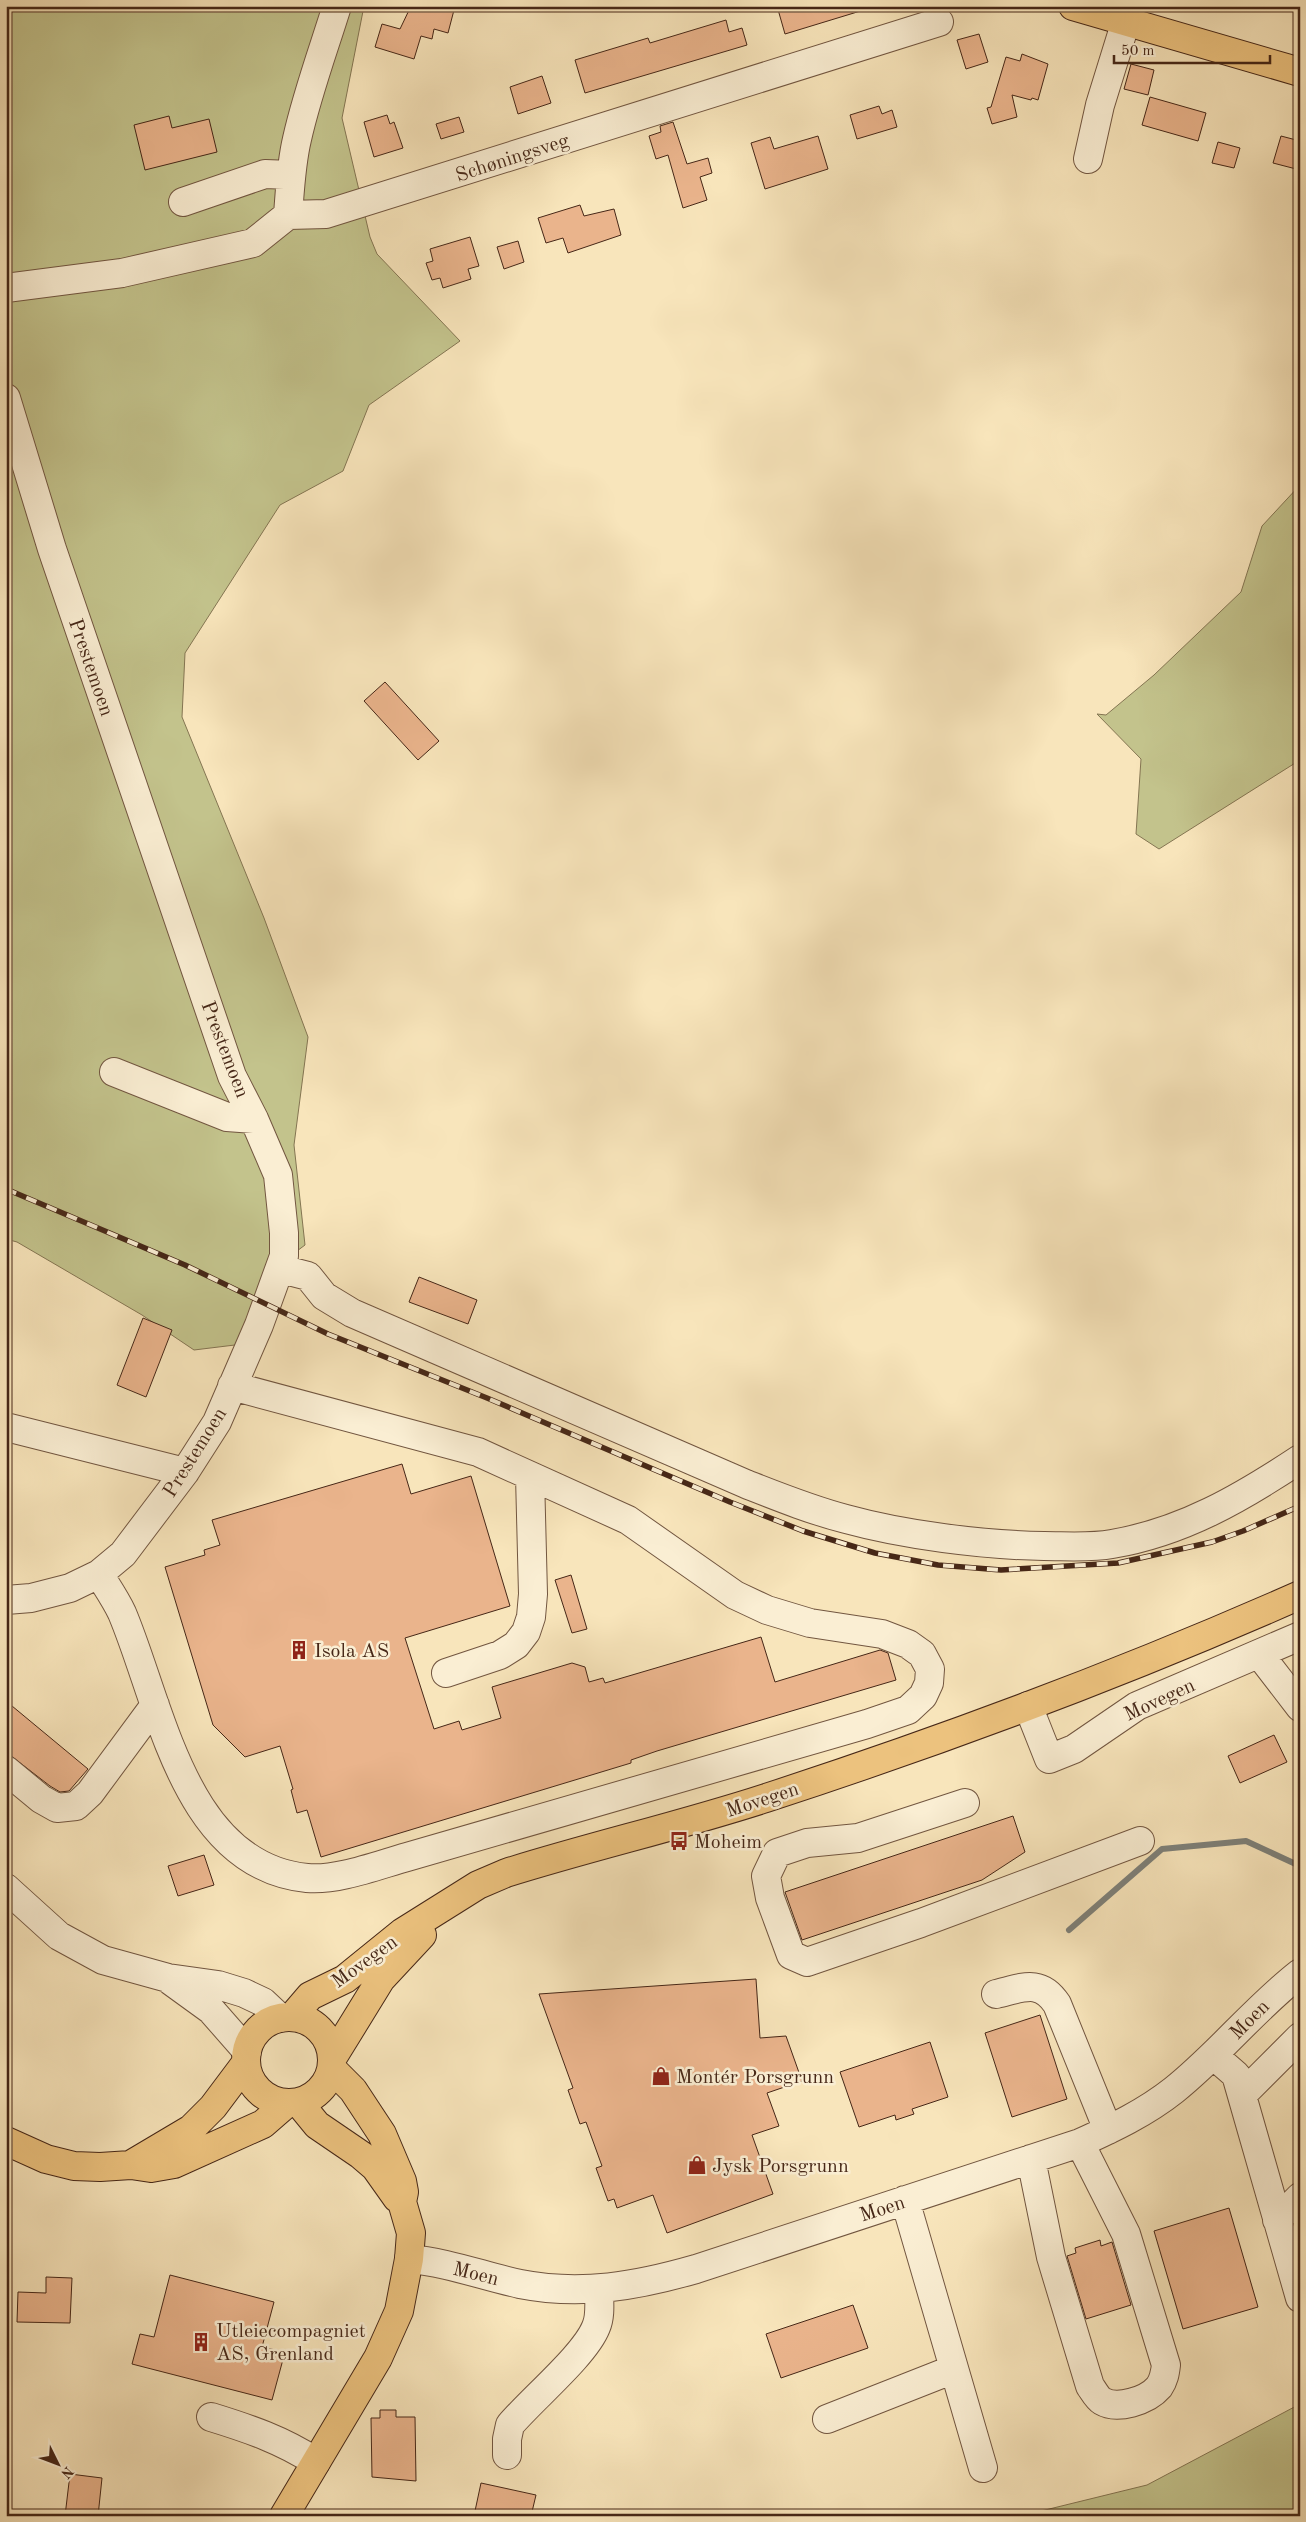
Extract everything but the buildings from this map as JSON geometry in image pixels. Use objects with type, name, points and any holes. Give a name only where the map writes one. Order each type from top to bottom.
[{"type":"main road","points":[[1073,6],[1300,72]]},
{"type":"main road","name":"Movegen","points":[[286,2017],[310,1996],[345,1979],[403,1932],[441,1910],[478,1885],[506,1873],[767,1798],[1028,1706],[1198,1639],[1300,1595]]},
{"type":"main road","name":"Movegen","points":[[332,2063],[381,1979],[420,1938],[441,1910]]},
{"type":"main road","points":[[6,2141],[46,2159],[74,2166],[131,2165],[152,2168],[174,2164],[263,2124],[292,2103],[310,2098],[320,2091],[332,2063],[330,2045],[316,2026],[305,2020],[286,2017],[268,2022],[258,2030],[246,2057],[213,2107],[190,2129],[131,2165]]},
{"type":"main road","points":[[246,2057],[248,2076],[263,2095],[274,2101],[292,2103],[317,2125],[361,2155],[375,2167],[392,2194],[402,2202]]},
{"type":"main road","points":[[284,2516],[378,2358],[399,2311],[409,2259],[411,2233],[402,2202],[404,2192],[402,2182],[382,2134],[332,2063]]},
{"type":"street","points":[[6,288],[122,273],[253,243],[288,215],[291,175],[305,107],[337,6]]},
{"type":"street","points":[[1088,159],[1100,105],[1126,21]]},
{"type":"street","name":"Schøningsveg","points":[[288,215],[335,212],[939,22]]},
{"type":"street","points":[[183,202],[265,174],[291,175]]},
{"type":"street","name":"Prestemoen","points":[[6,398],[52,549],[229,1067],[278,1176],[284,1233],[281,1269],[217,1422],[185,1472],[123,1554],[99,1574],[70,1588],[31,1598],[6,1600]]},
{"type":"street","points":[[114,1072],[227,1117],[254,1119]]},
{"type":"street","points":[[281,1269],[308,1276],[324,1296],[352,1313],[737,1481],[803,1506],[846,1519],[886,1528],[1015,1545],[1112,1544],[1162,1531],[1207,1515],[1248,1494],[1300,1459]]},
{"type":"street","points":[[99,1574],[122,1612],[155,1705],[189,1790],[207,1816],[227,1839],[266,1868],[309,1878],[339,1874],[407,1858],[849,1730],[908,1710],[923,1696],[929,1683],[930,1669],[922,1654],[908,1644],[882,1634],[810,1623],[767,1610],[735,1595],[628,1520],[478,1452],[232,1386]]},
{"type":"street","points":[[6,1427],[185,1472]]},
{"type":"street","points":[[446,1673],[500,1655],[516,1645],[526,1632],[531,1618],[533,1594],[530,1476]]},
{"type":"street","name":"Movegen","points":[[1028,1706],[1048,1759],[1074,1749],[1137,1706],[1300,1636]]},
{"type":"street","points":[[1260,1654],[1300,1707]]},
{"type":"street","points":[[6,1770],[41,1799],[57,1808],[76,1806],[90,1793],[155,1705]]},
{"type":"street","points":[[965,1803],[858,1838],[808,1843],[777,1852],[766,1876],[770,1898],[791,1955],[807,1962],[921,1923],[1140,1841]]},
{"type":"street","points":[[6,1888],[59,1936],[103,1960],[168,1978],[218,1985],[244,1993],[263,2002],[286,2017]]},
{"type":"street","name":"Moen","points":[[409,2259],[442,2264],[521,2284],[565,2290],[599,2289],[654,2281],[1080,2143],[1108,2130],[1150,2108],[1173,2091],[1213,2055],[1280,1988],[1300,1973]]},
{"type":"street","points":[[168,1978],[211,2010],[246,2057]]},
{"type":"street","points":[[996,1994],[1031,1986],[1050,1993],[1057,2004],[1108,2130]]},
{"type":"street","points":[[1242,2095],[1300,2037]]},
{"type":"street","points":[[1213,2055],[1236,2076],[1300,2298]]},
{"type":"street","points":[[1031,2159],[1051,2257],[1090,2386],[1100,2400],[1111,2405],[1121,2406],[1150,2394],[1158,2388],[1164,2377],[1166,2365],[1126,2234],[1080,2143]]},
{"type":"street","points":[[1277,2220],[1300,2197]]},
{"type":"street","points":[[905,2200],[983,2468]]},
{"type":"street","points":[[507,2456],[507,2439],[510,2425],[579,2351],[596,2329],[599,2319],[599,2289]]},
{"type":"street","points":[[827,2419],[954,2370]]},
{"type":"street","points":[[211,2417],[262,2433],[288,2444],[316,2462]]},
{"type":"green space","points":[[6,6],[364,6],[342,118],[370,237],[377,254],[460,341],[369,405],[343,471],[280,505],[185,653],[182,717],[264,918],[308,1037],[294,1145],[305,1245],[281,1263],[243,1344],[194,1350],[142,1315],[17,1242],[6,1239]]},
{"type":"green space","points":[[1300,485],[1300,760],[1159,849],[1136,834],[1141,759],[1097,714],[1106,715],[1154,675],[1241,592],[1262,526]]},
{"type":"green space","points":[[1300,2404],[1300,2516],[1007,2516],[1037,2512],[1147,2485]]},
{"type":"waterway","points":[[1069,1930],[1162,1849],[1246,1841],[1300,1866]]},
{"type":"railway","points":[[6,1189],[185,1265],[328,1334],[487,1398],[730,1502],[803,1531],[875,1553],[938,1565],[1001,1570],[1118,1563],[1212,1542],[1243,1531],[1300,1506]]},
{"type":"place","name":"Isola AS","points":[[299,1650]]},
{"type":"place","name":"Moheim","points":[[679,1841]]},
{"type":"place","name":"Montér Porsgrunn","points":[[661,2076]]},
{"type":"place","name":"Jysk Porsgrunn","points":[[697,2165]]},
{"type":"place","name":"Utleiecompagniet AS, Grenland","points":[[201,2342]]}]
